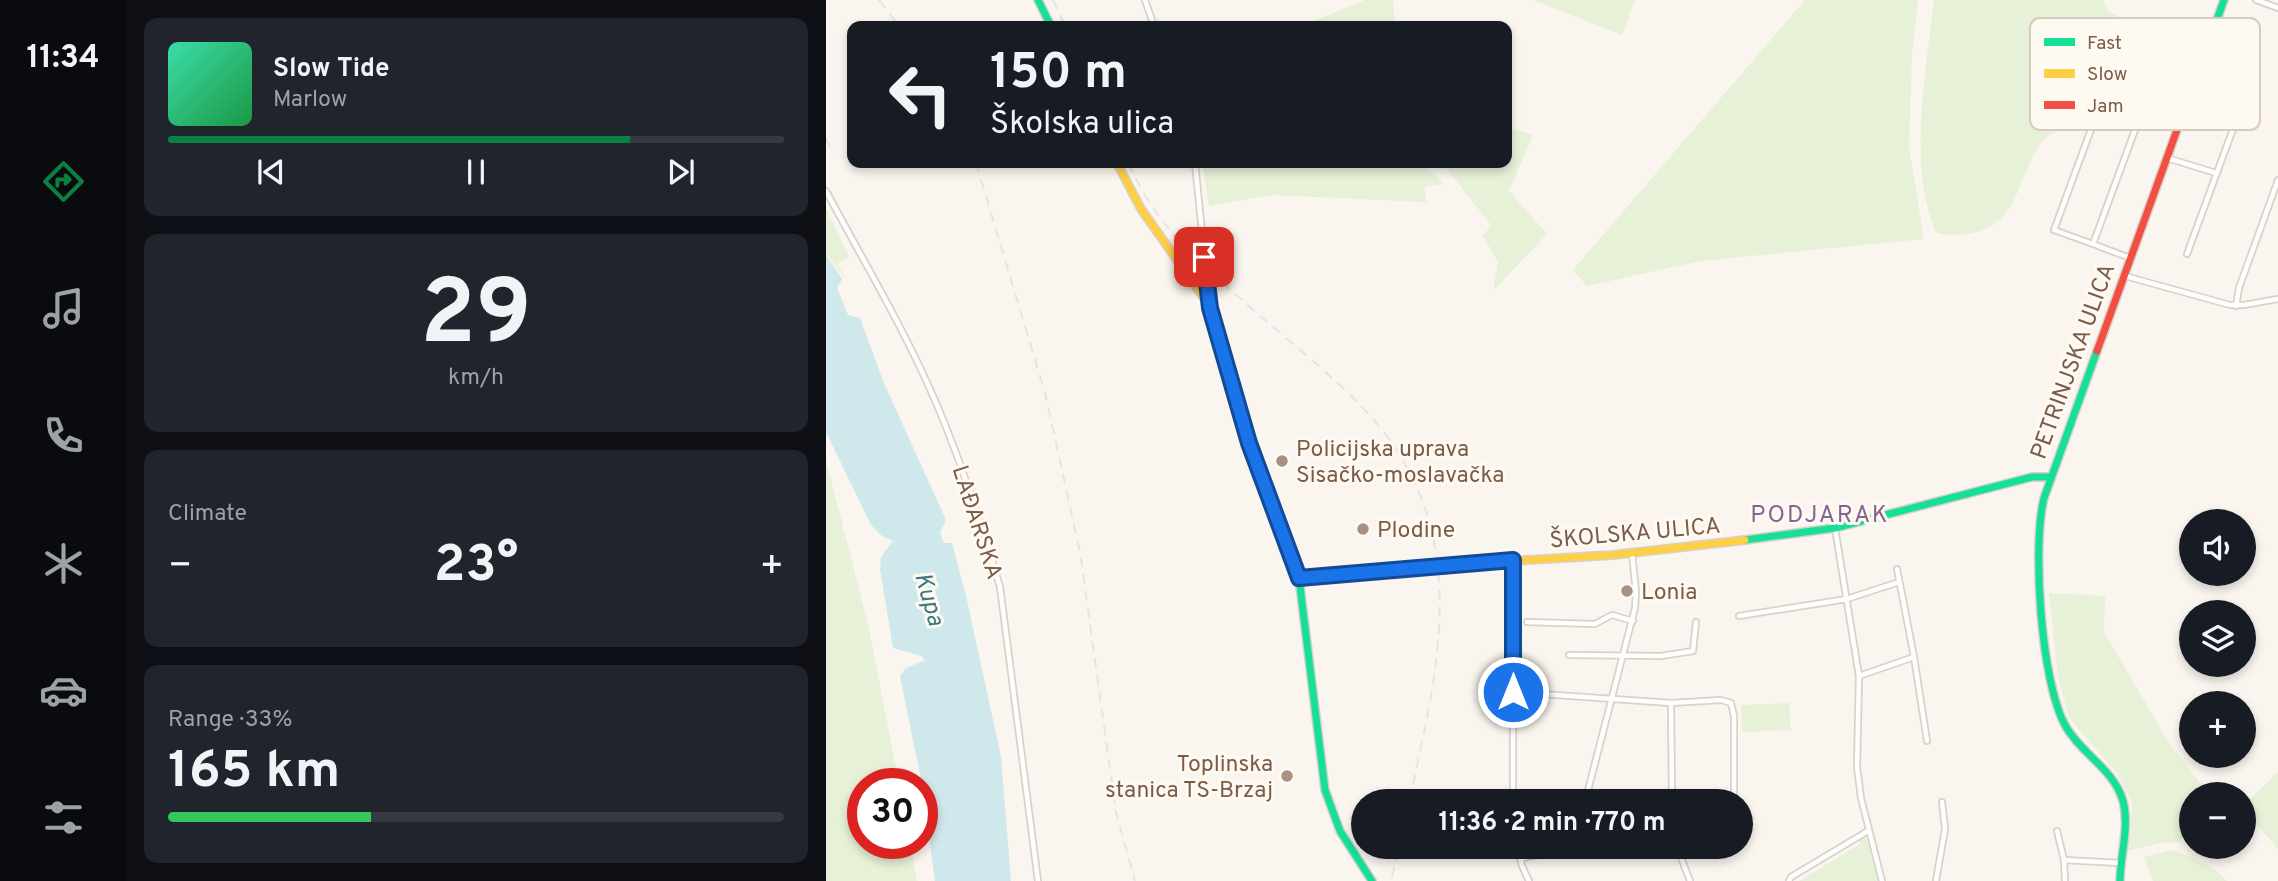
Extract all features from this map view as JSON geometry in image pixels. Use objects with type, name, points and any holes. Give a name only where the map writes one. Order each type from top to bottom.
[{"type":"main road","points":[[1038,0],[1048,21]]},
{"type":"main road","name":"PETRINJSKA ULICA","points":[[2218,18],[2224,0]]},
{"type":"main road","name":"PETRINJSKA ULICA","points":[[2120,881],[2124,815],[2122,798],[2115,785],[2068,730],[2054,696],[2044,622],[2041,515],[2051,477],[2177,130]]},
{"type":"main road","points":[[1120,168],[1141,209],[1210,308],[1255,459],[1299,578],[1324,788],[1344,841],[1372,881]]},
{"type":"main road","name":"ŠKOLSKA ULICA","points":[[1299,578],[1513,560],[1576,558],[1733,542],[1835,528],[2032,477],[2051,477]]},
{"type":"street","points":[[1145,0],[1152,21]]},
{"type":"street","points":[[2256,0],[2278,8]]},
{"type":"street","points":[[2091,130],[2054,230],[2093,244]]},
{"type":"street","name":"PETRINJSKA ULICA","points":[[2130,258],[2093,244],[2135,130]]},
{"type":"street","points":[[2187,254],[2233,130]]},
{"type":"street","points":[[2167,158],[2216,173]]},
{"type":"street","points":[[1195,168],[1210,308]]},
{"type":"street","points":[[2236,306],[2239,288],[2271,206],[2278,180]]},
{"type":"street","name":"LAĐARSKA","points":[[826,191],[937,404],[989,549],[1000,587],[1038,881]]},
{"type":"street","points":[[2124,276],[2236,306],[2278,299]]},
{"type":"street","points":[[1835,528],[1859,676],[1857,767],[1868,831],[1882,881]]},
{"type":"street","points":[[1588,789],[1633,621],[1636,592],[1632,553]]},
{"type":"street","points":[[1513,560],[1513,789]]},
{"type":"street","points":[[1897,569],[1927,741]]},
{"type":"street","points":[[1739,616],[1847,599],[1899,582]]},
{"type":"street","points":[[1527,622],[1595,624],[1612,615],[1633,621]]},
{"type":"street","points":[[1569,655],[1661,656],[1693,651],[1696,622]]},
{"type":"street","points":[[1859,676],[1914,657]]},
{"type":"street","points":[[1513,692],[1671,703],[1721,700],[1731,703],[1734,716],[1734,789]]},
{"type":"street","points":[[1671,703],[1672,789]]},
{"type":"street","points":[[1936,881],[1945,829],[1942,802]]},
{"type":"street","points":[[1789,881],[1791,877],[1868,831]]},
{"type":"street","points":[[2057,831],[2064,860],[2065,881]]},
{"type":"street","points":[[1520,859],[1529,881]]},
{"type":"street","points":[[1682,859],[1690,881]]},
{"type":"street","points":[[2064,860],[2120,863]]},
{"type":"green space","points":[[1365,0],[1393,0],[1395,21],[1313,21]]},
{"type":"green space","points":[[1533,0],[1635,0],[1622,35]]},
{"type":"green space","points":[[1805,0],[1918,0],[1912,55],[1909,147],[1924,239],[1700,261],[1587,286],[1573,270]]},
{"type":"green space","points":[[1934,0],[2103,0],[2109,12],[2123,18],[2030,18],[2030,130],[2061,130],[2047,136],[2035,152],[2009,209],[1985,229],[1967,234],[1947,235],[1935,232],[1922,178],[1921,127]]},
{"type":"green space","points":[[1512,129],[1533,135],[1509,191],[1547,234],[1493,291],[1498,262],[1483,236],[1491,225],[1446,168],[1512,168]]},
{"type":"green space","points":[[1203,168],[1427,168],[1444,184],[1425,187],[1426,202],[1271,195],[1209,206]]},
{"type":"green space","points":[[826,208],[849,257],[838,264],[845,279],[826,253]]},
{"type":"green space","points":[[826,460],[869,629],[896,768],[847,768],[847,859],[913,859],[917,881],[826,881]]},
{"type":"green space","points":[[2049,593],[2105,596],[2104,632],[2179,756],[2179,768],[2188,768],[2199,782],[2179,782],[2179,842],[2161,843],[2127,851],[2132,802],[2117,773],[2069,718],[2058,676]]},
{"type":"green space","points":[[1789,703],[1791,730],[1742,732],[1741,705]]},
{"type":"green space","points":[[2278,772],[2278,849],[2256,823],[2256,793]]},
{"type":"green space","points":[[1863,837],[1867,840],[1878,881],[1799,881],[1860,844],[1858,840]]},
{"type":"green space","points":[[2173,850],[2179,852],[2179,859],[2195,859],[2209,866],[2227,881],[2153,881],[2144,857]]},
{"type":"water","name":"Kupa","points":[[826,255],[842,279],[837,288],[848,315],[860,318],[883,381],[946,520],[940,533],[944,543],[952,543],[1001,757],[1011,881],[935,881],[932,859],[938,859],[938,768],[919,768],[900,676],[906,668],[925,660],[921,656],[893,648],[880,569],[881,557],[893,541],[882,536],[871,525],[826,432]]},
{"type":"railway","points":[[879,0],[895,21]]},
{"type":"railway","points":[[1053,0],[1063,21]]},
{"type":"railway","points":[[826,139],[834,154]]},
{"type":"railway","points":[[978,168],[1045,393],[1080,552],[1116,812],[1135,881]]},
{"type":"railway","points":[[1131,168],[1154,209],[1184,246],[1360,405],[1389,439],[1414,481],[1430,525],[1438,570],[1440,616],[1429,709],[1412,789]]},
{"type":"railway","points":[[1392,877],[1396,859]]},
{"type":"traffic: fast","points":[[1038,0],[1048,21]]},
{"type":"traffic: fast","points":[[2217,18],[2224,0]]},
{"type":"traffic: fast","points":[[2097,351],[2044,498],[2040,520],[2039,580],[2045,647],[2057,705],[2071,735],[2105,770],[2123,801],[2125,831],[2120,881]]},
{"type":"traffic: fast","points":[[1745,540],[1835,528],[2032,477],[2051,477]]},
{"type":"traffic: fast","points":[[1279,523],[1299,578],[1325,790],[1340,831],[1372,881]]},
{"type":"traffic: slow","points":[[1120,168],[1141,209],[1211,308],[1249,443],[1279,523]]},
{"type":"traffic: slow","points":[[1299,578],[1446,565],[1613,555],[1745,540]]},
{"type":"traffic: jam","points":[[2097,351],[2177,130]]},
{"type":"place","name":"Policijska uprava Sisačko-moslavačka","points":[[1282,461]]},
{"type":"place","name":"Plodine","points":[[1363,529]]},
{"type":"place","name":"Lonia","points":[[1627,591]]},
{"type":"place","name":"Toplinska stanica TS-Brzaj","points":[[1287,776]]},
{"type":"district","name":"PODJARAK","points":[[1820,514]]},
{"type":"route","points":[[1204,257],[1210,308],[1249,443],[1299,578],[1513,560],[1513,692]]}]
